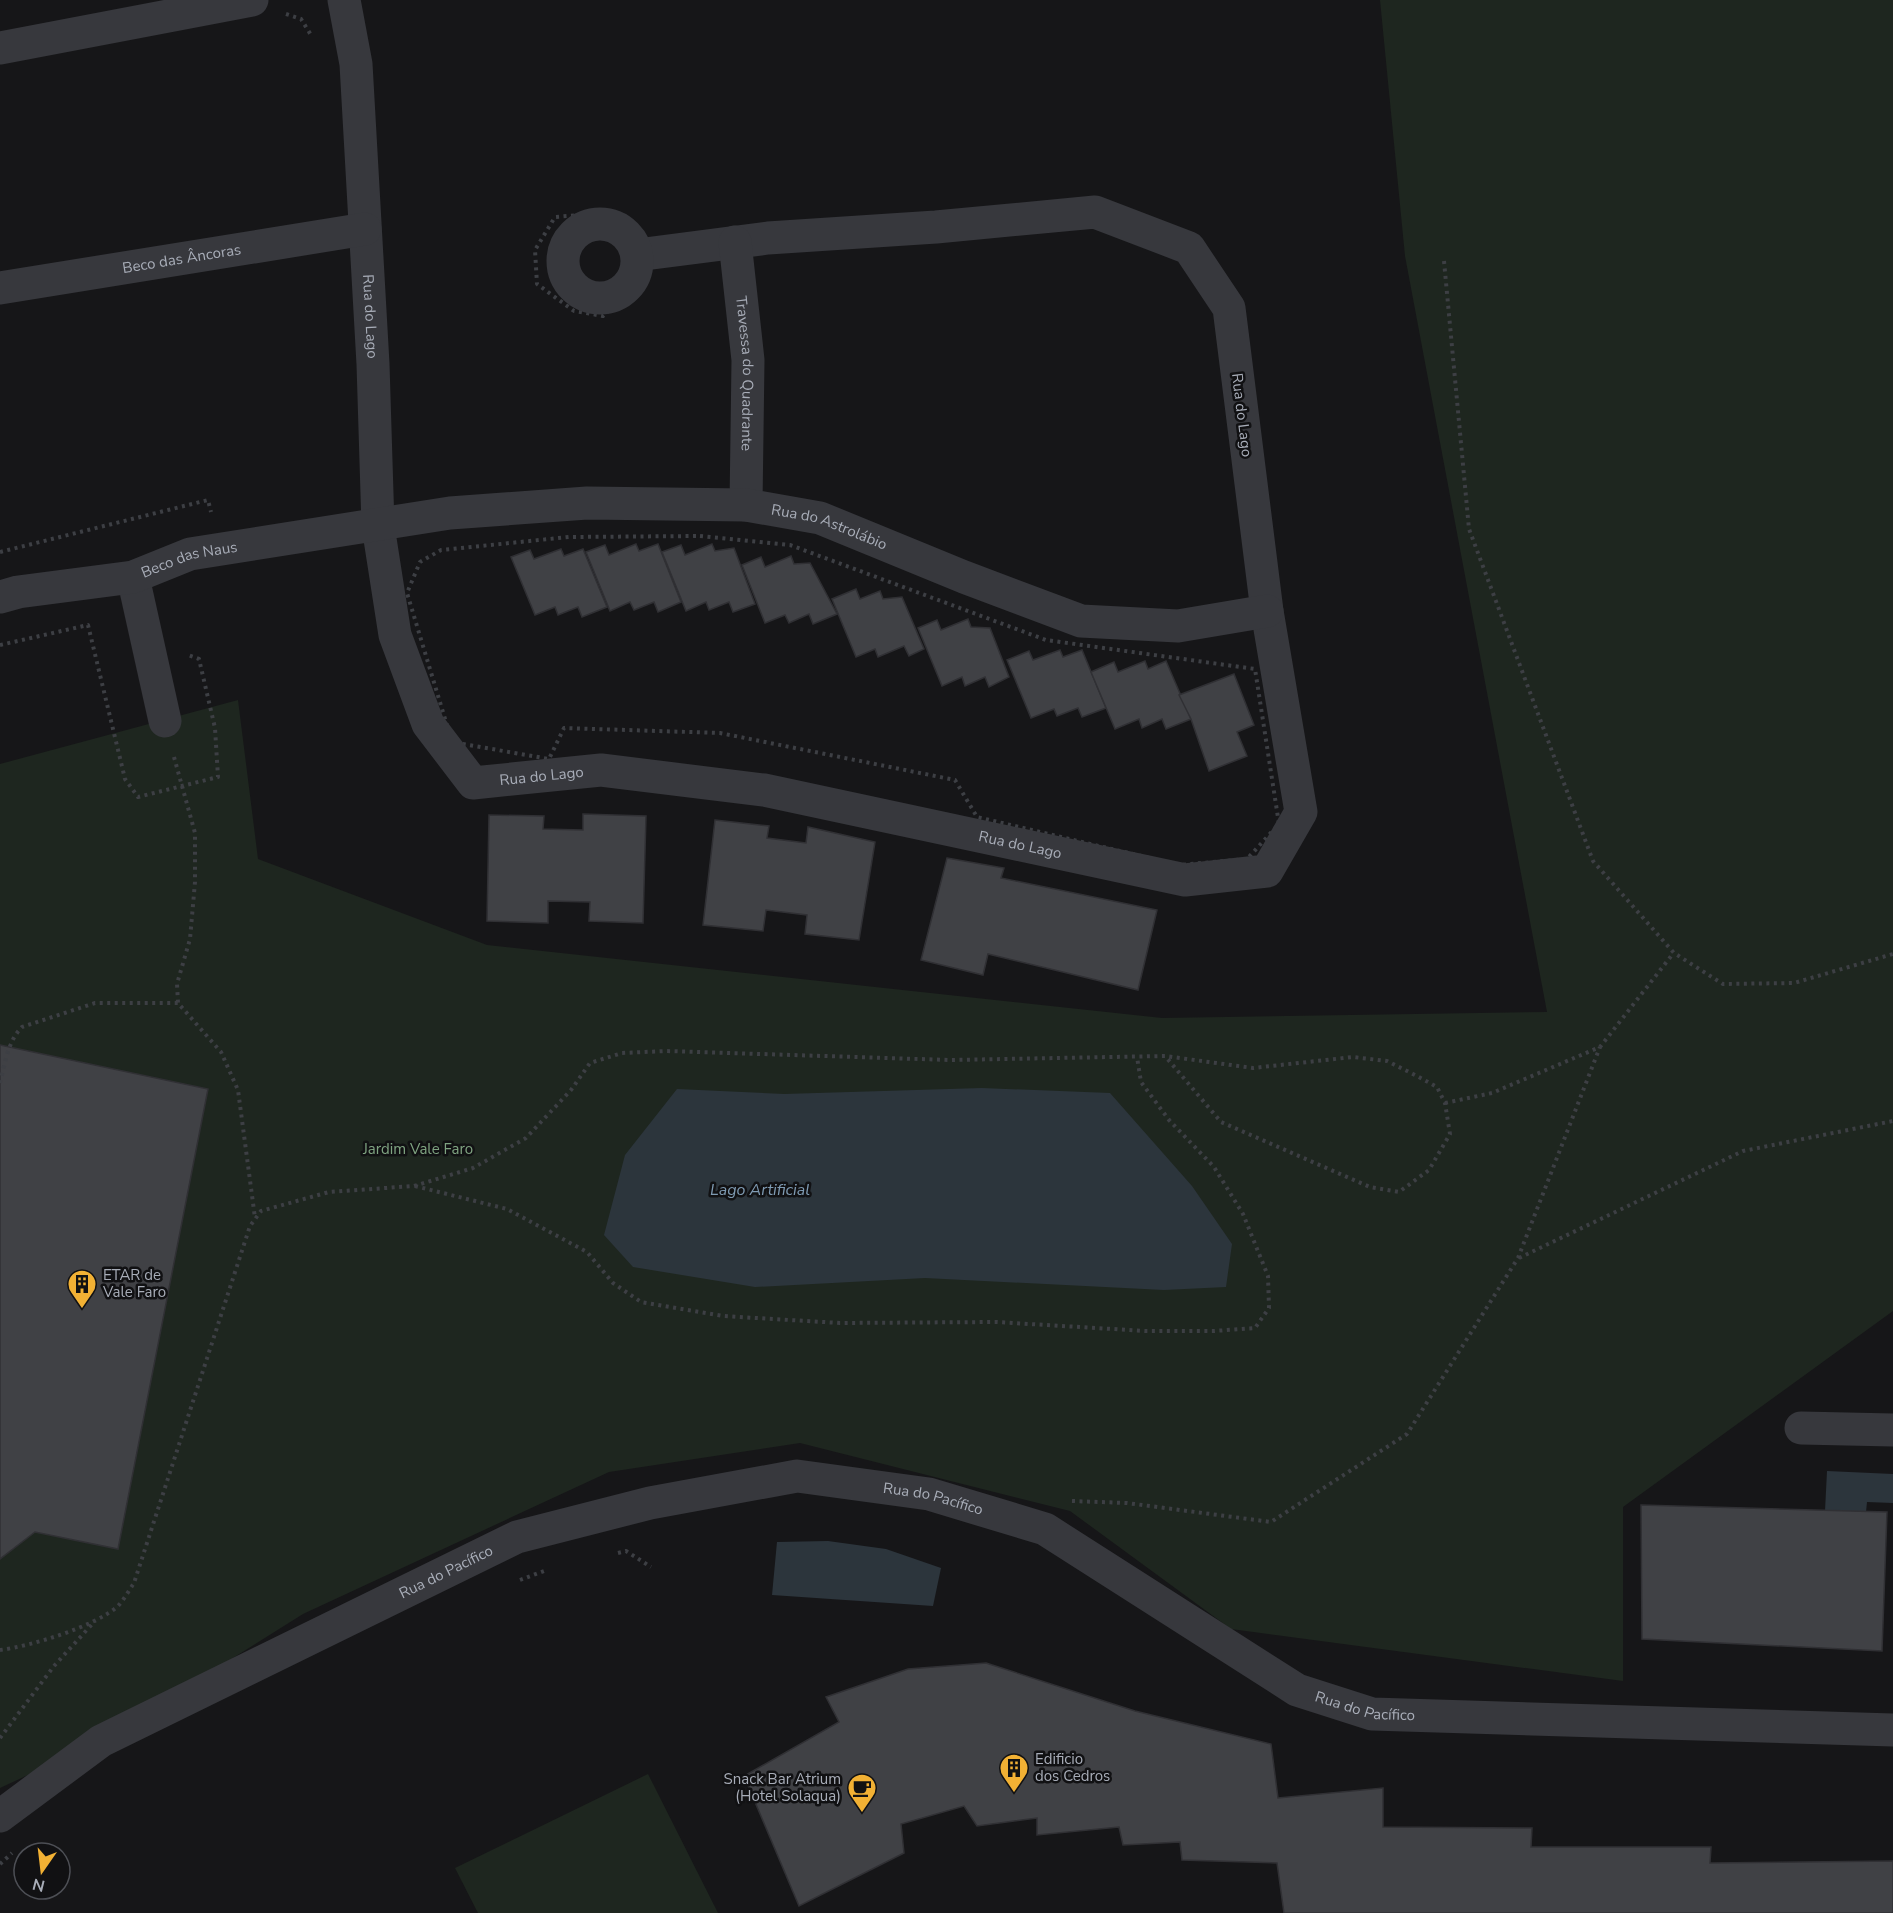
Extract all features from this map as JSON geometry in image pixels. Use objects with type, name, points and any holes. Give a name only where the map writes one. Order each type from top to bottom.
[{"type":"street","name":"Rua do Lago","points":[[344,0],[356,64],[373,364],[378,526],[395,634],[428,724],[473,783],[601,770],[764,790],[1185,880],[1267,871],[1301,812],[1266,611],[1229,308],[1189,248],[1095,212],[735,242],[637,255]]},
{"type":"street","points":[[0,48],[265,6]]},
{"type":"street","name":"Beco das Âncoras","points":[[0,288],[365,229]]},
{"type":"street","name":"Travessa do Quadrante","points":[[735,242],[748,360],[746,505]]},
{"type":"street","name":"Rua do Astrolábio","points":[[378,526],[450,513],[587,503],[746,505],[820,518],[964,577],[1081,621],[1178,626],[1266,611]]},
{"type":"street","name":"Beco das Naus","points":[[0,597],[18,592],[133,577],[190,554],[378,526]]},
{"type":"street","points":[[133,577],[165,721]]},
{"type":"street","points":[[1801,1428],[1893,1430]]},
{"type":"street","name":"Rua do Pacífico","points":[[0,1816],[101,1741],[518,1537],[650,1503],[797,1476],[929,1494],[1045,1529],[1297,1690],[1372,1714],[1893,1730]]},
{"type":"path","points":[[265,6],[301,18],[310,33],[312,44]]},
{"type":"path","points":[[1444,261],[1469,529],[1593,861],[1674,953],[1723,984],[1794,983],[1893,954]]},
{"type":"path","points":[[0,552],[208,500],[212,518]]},
{"type":"path","points":[[699,536],[790,545],[1046,640],[1255,669],[1279,824],[1247,858],[1179,865],[977,817],[955,780],[720,733],[564,728],[549,759],[452,742],[407,593],[420,562],[441,550],[569,537],[699,536]]},
{"type":"path","points":[[165,721],[195,833],[195,882],[190,939],[177,984],[178,1003],[221,1052],[238,1090],[255,1219]]},
{"type":"path","points":[[1069,1501],[1127,1503],[1271,1522],[1407,1434],[1518,1258],[1600,1047],[1672,955]]},
{"type":"path","points":[[0,1083],[7,1054],[15,1034],[22,1027],[95,1003],[178,1003]]},
{"type":"path","points":[[1445,1103],[1492,1093],[1600,1047]]},
{"type":"path","points":[[0,1650],[54,1636],[98,1618],[118,1606],[134,1583],[250,1226],[261,1211],[329,1191],[414,1186],[473,1168],[526,1138],[571,1090],[590,1063],[622,1053],[666,1051],[950,1060],[1165,1056],[1252,1068],[1353,1057],[1387,1061],[1437,1087],[1445,1103],[1450,1134],[1429,1170],[1399,1192],[1370,1187],[1221,1122],[1165,1056]]},
{"type":"path","points":[[414,1186],[507,1209],[587,1252],[613,1283],[641,1302],[723,1316],[840,1323],[996,1322],[1146,1331],[1255,1328],[1269,1308],[1268,1276],[1243,1214],[1214,1167],[1169,1120],[1142,1082],[1137,1057]]},
{"type":"path","points":[[1518,1258],[1743,1151],[1893,1121]]},
{"type":"path","points":[[0,1738],[54,1666],[98,1618]]},
{"type":"green space","name":"Jardim Vale Faro","points":[[1380,0],[1893,0],[1893,1311],[1623,1507],[1623,1681],[1231,1629],[1070,1511],[800,1443],[609,1472],[303,1614],[101,1741],[0,1788],[0,1559],[35,1532],[118,1549],[208,1089],[0,1045],[0,764],[238,700],[258,859],[487,945],[1162,1018],[1547,1012],[1405,256]]},
{"type":"green space","points":[[648,1774],[718,1913],[478,1913],[455,1868]]},
{"type":"water","name":"Lago Artificial","points":[[982,1088],[1110,1093],[1192,1186],[1232,1244],[1226,1287],[1164,1290],[925,1278],[755,1287],[633,1267],[604,1235],[625,1155],[677,1089],[784,1094]]},
{"type":"water","points":[[1827,1471],[1893,1474],[1893,1503],[1867,1502],[1866,1512],[1825,1511]]},
{"type":"water","points":[[828,1541],[886,1549],[941,1568],[933,1606],[772,1595],[777,1542]]},
{"type":"building","points":[[636,544],[639,551],[658,544],[681,602],[658,612],[654,602],[634,610],[630,602],[610,611],[586,552],[605,545],[609,555]]},
{"type":"building","points":[[712,544],[715,551],[734,548],[755,604],[733,612],[729,602],[709,610],[706,602],[686,611],[662,552],[681,545],[685,555]]},
{"type":"building","points":[[561,549],[564,556],[583,549],[607,607],[582,617],[578,607],[558,615],[555,607],[535,615],[511,557],[530,550],[534,559]]},
{"type":"building","points":[[791,556],[794,564],[810,563],[837,614],[813,624],[809,614],[789,623],[785,615],[765,623],[742,565],[761,557],[765,567]]},
{"type":"building","points":[[856,589],[860,599],[880,591],[883,599],[902,597],[924,649],[909,656],[904,646],[878,657],[875,649],[856,657],[832,599]]},
{"type":"building","points":[[968,619],[971,627],[990,628],[1009,677],[989,687],[985,677],[965,686],[962,677],[942,686],[918,628],[937,620],[941,630]]},
{"type":"building","points":[[1060,650],[1063,657],[1082,650],[1106,708],[1082,717],[1078,708],[1057,716],[1054,709],[1031,718],[1007,660],[1029,651],[1033,660]]},
{"type":"building","points":[[1145,661],[1148,669],[1166,661],[1191,719],[1166,729],[1162,719],[1142,728],[1139,719],[1115,729],[1091,672],[1114,662],[1118,672]]},
{"type":"building","points":[[1234,674],[1254,725],[1237,732],[1247,756],[1209,771],[1191,719],[1179,695]]},
{"type":"building","points":[[583,814],[646,816],[643,923],[589,921],[590,902],[548,901],[548,923],[487,921],[489,815],[544,816],[543,829],[583,830]]},
{"type":"building","points":[[715,820],[769,826],[767,838],[806,843],[808,827],[875,842],[859,940],[805,934],[807,915],[766,910],[763,931],[703,925]]},
{"type":"building","points":[[947,858],[1004,868],[1001,878],[1157,910],[1138,990],[988,954],[983,975],[921,960]]},
{"type":"building","name":"ETAR de Vale Faro","points":[[0,1045],[208,1089],[118,1549],[35,1532],[0,1559]]},
{"type":"building","points":[[1641,1505],[1887,1512],[1882,1651],[1642,1639]]},
{"type":"building","name":"Edificio dos Cedros","points":[[986,1663],[1135,1711],[1271,1744],[1278,1798],[1383,1788],[1383,1827],[1532,1828],[1531,1847],[1711,1847],[1710,1863],[1893,1861],[1893,1913],[1284,1913],[1277,1863],[1182,1860],[1180,1842],[1123,1845],[1119,1827],[1037,1835],[1037,1818],[977,1826],[964,1806],[901,1824],[904,1853],[799,1906],[744,1776],[839,1722],[826,1697],[908,1669]]},
{"type":"place","name":"ETAR de Vale Faro","points":[[82,1310]]},
{"type":"place","name":"Edificio dos Cedros","points":[[1014,1794]]},
{"type":"place","name":"Snack Bar Atrium (Hotel Solaqua)","points":[[862,1814]]}]
